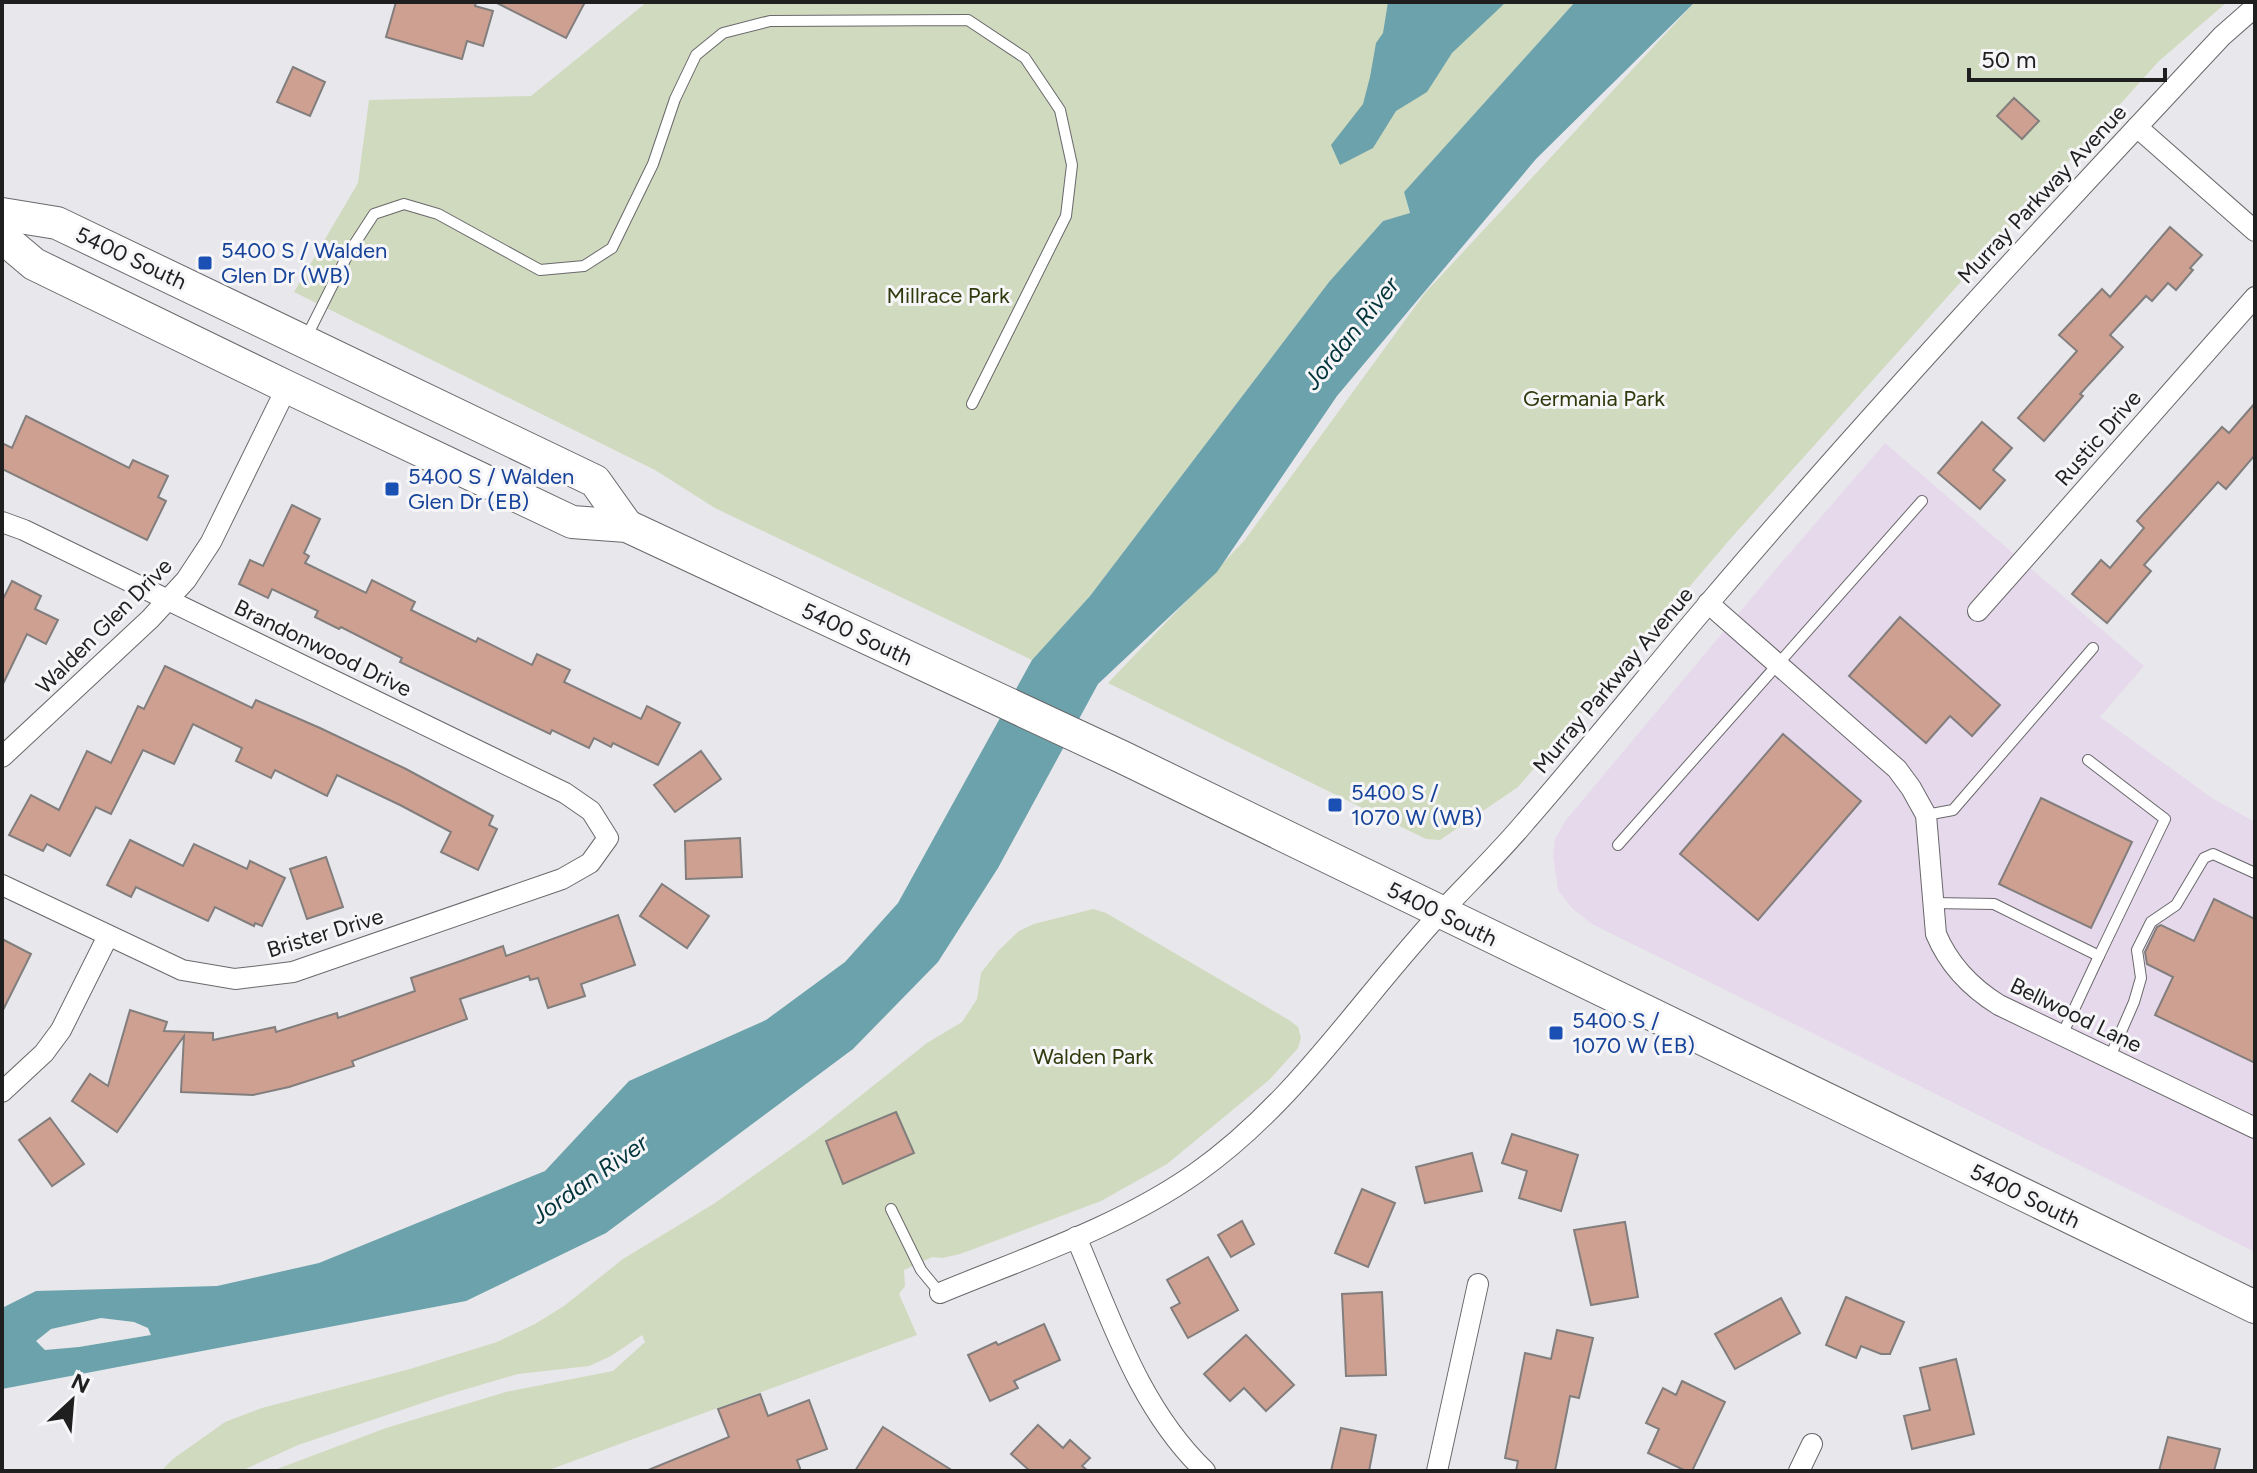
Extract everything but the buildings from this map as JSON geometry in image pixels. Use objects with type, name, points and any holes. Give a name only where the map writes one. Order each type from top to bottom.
[{"type":"main road","name":"5400 South","points":[[2,214],[57,223],[595,481],[627,526]]},
{"type":"main road","name":"5400 South","points":[[2,237],[34,264],[287,387],[572,522],[627,526],[1122,757],[2255,1307]]},
{"type":"street","name":"Murray Parkway Avenue","points":[[940,1293],[1117,1219],[1163,1194],[1199,1171],[1286,1094],[1440,914],[1523,825],[1708,603],[1993,282],[2222,36],[2255,7]]},
{"type":"street","points":[[2137,127],[2255,231]]},
{"type":"street","name":"Rustic Drive","points":[[1978,611],[2255,297]]},
{"type":"street","name":"Walden Glen Drive","points":[[2,757],[169,601],[195,568],[211,542],[287,387]]},
{"type":"street","name":"Brandonwood Drive","points":[[2,522],[565,793],[591,811],[608,838]]},
{"type":"street","name":"Bellwood Lane","points":[[1708,603],[1897,769],[1911,788],[1926,815],[1936,934],[1943,950],[1967,982],[1999,1005],[2255,1128]]},
{"type":"street","name":"Brister Drive","points":[[2,885],[166,964],[200,975],[235,979],[274,976],[562,879],[590,863],[608,838]]},
{"type":"street","points":[[2,1092],[44,1053],[61,1030],[108,936]]},
{"type":"street","points":[[1076,1237],[1140,1386],[1165,1425],[1205,1471]]},
{"type":"street","points":[[1437,1471],[1478,1284]]},
{"type":"street","points":[[1799,1471],[1812,1444]]},
{"type":"lane","points":[[305,340],[348,254],[374,214],[404,204],[438,214],[540,270],[584,266],[612,248],[653,164],[675,99],[696,55],[723,33],[770,21],[968,20],[1025,58],[1060,110],[1072,165],[1066,216],[972,404]]},
{"type":"lane","points":[[1618,845],[1922,501]]},
{"type":"lane","points":[[1926,815],[1953,810],[2093,648]]},
{"type":"lane","points":[[2062,1035],[2165,819],[2088,760]]},
{"type":"lane","points":[[2110,1057],[2134,1002],[2141,978],[2137,950],[2151,922],[2176,905],[2204,858],[2213,854],[2255,873]]},
{"type":"lane","points":[[1933,903],[1994,904],[2099,956]]},
{"type":"lane","points":[[891,1209],[921,1270],[940,1293]]},
{"type":"shaded area","points":[[1885,443],[2144,666],[2100,717],[2212,798],[2255,822],[2255,1252],[1592,924],[1572,908],[1558,890],[1553,856],[1555,839],[1566,820]]},
{"type":"green space","name":"Millrace Park","points":[[647,2],[1575,2],[1404,192],[1410,214],[1383,221],[1329,282],[1090,596],[1032,660],[715,508],[655,470],[294,292],[358,183],[369,100],[531,96]]},
{"type":"green space","name":"Germania Park","points":[[1695,2],[2227,2],[2158,62],[1732,537],[1518,787],[1440,840],[1426,839],[1108,683],[1244,541],[1425,293]]},
{"type":"green space","name":"Walden Park","points":[[1093,909],[1106,913],[1289,1020],[1298,1027],[1301,1038],[1298,1048],[1269,1080],[1167,1164],[1101,1201],[960,1254],[932,1257],[904,1270],[905,1286],[899,1294],[917,1335],[546,1471],[272,1471],[386,1428],[506,1392],[613,1371],[645,1342],[642,1335],[611,1356],[589,1366],[518,1374],[446,1395],[298,1445],[241,1471],[161,1471],[225,1422],[262,1408],[410,1369],[497,1342],[535,1324],[564,1306],[623,1259],[715,1203],[815,1132],[927,1043],[962,1022],[977,999],[981,973],[1019,931],[1034,924]]},
{"type":"water","points":[[1388,2],[1506,2],[1452,53],[1427,92],[1396,111],[1373,148],[1340,165],[1331,145],[1363,104],[1376,43],[1383,33]]},
{"type":"water","name":"Jordan River","points":[[1575,2],[1695,2],[1536,159],[1337,396],[1217,572],[1098,684],[998,868],[938,962],[853,1049],[606,1233],[466,1301],[2,1389],[2,1308],[36,1291],[217,1286],[319,1263],[545,1171],[629,1081],[766,1020],[845,962],[898,903],[1032,660],[1090,596],[1329,282],[1383,221],[1410,213],[1404,192]],"holes":[[[101,1318],[134,1322],[148,1328],[151,1335],[45,1350],[36,1341],[51,1329]]]},
{"type":"place","name":"5400 S / Walden Glen Dr (WB)","points":[[205,263]]},
{"type":"place","name":"5400 S / Walden Glen Dr (EB)","points":[[392,489]]},
{"type":"place","name":"5400 S / 1070 W (WB)","points":[[1335,805]]},
{"type":"place","name":"5400 S / 1070 W (EB)","points":[[1556,1033]]}]
